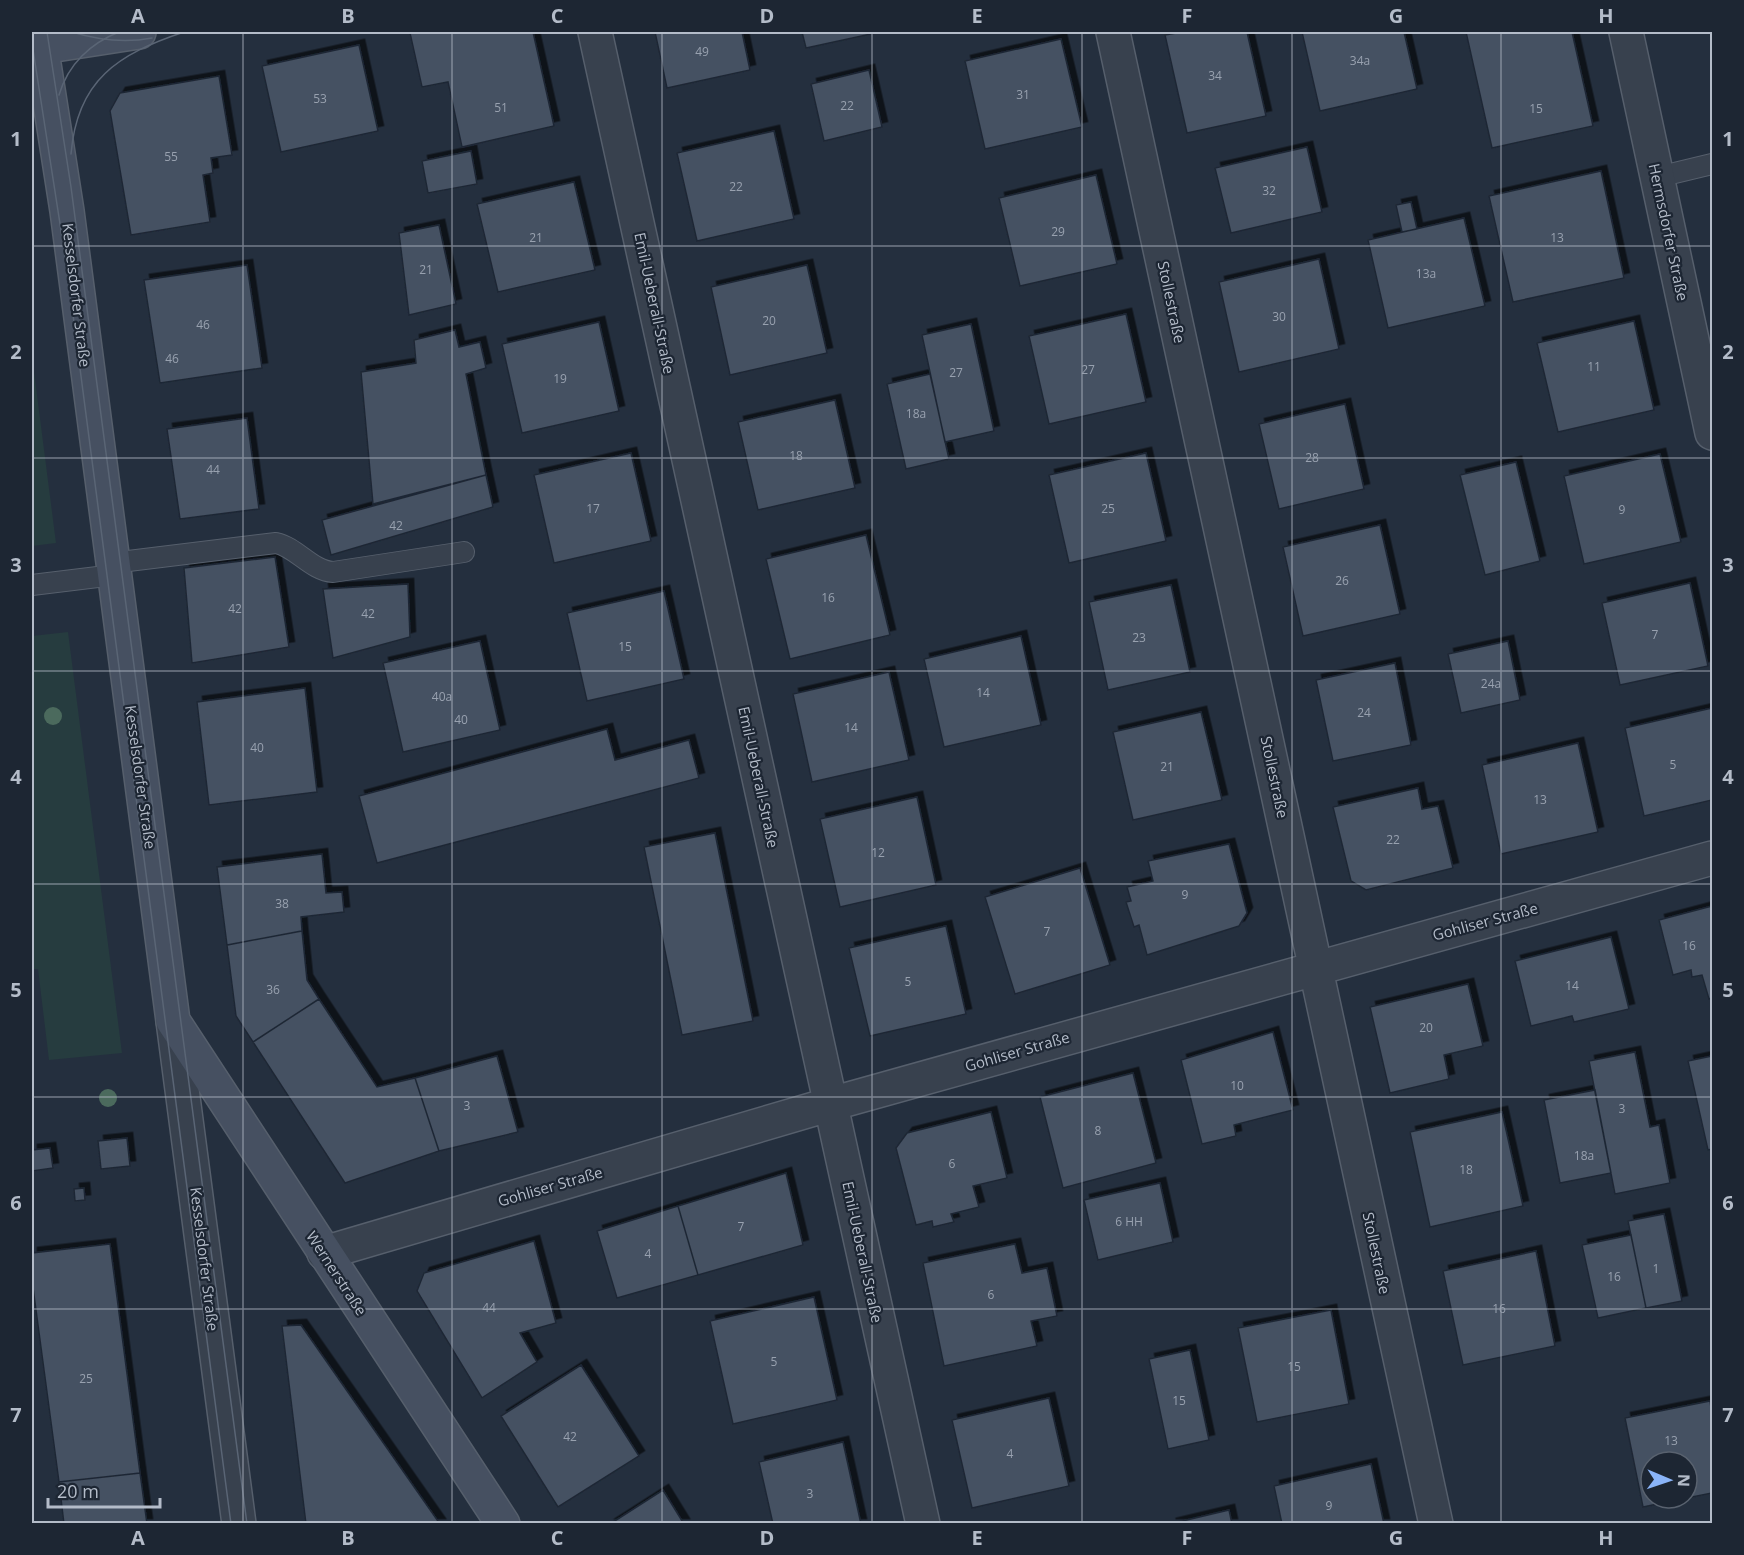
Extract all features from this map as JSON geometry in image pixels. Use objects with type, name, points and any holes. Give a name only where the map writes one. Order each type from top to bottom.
[{"type":"street","points":[[41,39],[140,32]]},
{"type":"street","name":"Emil-Ueberall-Straße","points":[[596,32],[923,1524]]},
{"type":"street","name":"Stollestraße","points":[[1113,32],[1436,1524]]},
{"type":"street","name":"Hermsdorfer Straße","points":[[1626,32],[1713,433]]},
{"type":"street","name":"Kesselsdorfer Straße","points":[[41,39],[40,85],[113,569],[239,1524]]},
{"type":"street","name":"Gohliser Straße","points":[[324,1253],[831,1104],[1713,858]]},
{"type":"street","name":"Wernerstraße","points":[[173,1021],[503,1524]]},
{"type":"lane","points":[[1658,177],[1713,164]]},
{"type":"lane","points":[[32,585],[113,569],[276,543],[289,546],[323,570],[333,572],[464,552]]},
{"type":"green space","points":[[32,356],[56,543],[32,546]]},
{"type":"green space","points":[[68,632],[122,1053],[49,1060],[38,969],[32,969],[32,636]]},
{"type":"building","points":[[533,32],[554,126],[462,147],[448,82],[422,87],[410,33]]},
{"type":"building","points":[[655,32],[742,32],[750,70],[667,88]]},
{"type":"building","points":[[802,32],[880,32],[806,48]]},
{"type":"building","points":[[1182,32],[1247,32],[1266,116],[1187,133],[1165,35]]},
{"type":"building","points":[[1302,32],[1404,32],[1417,89],[1320,111]]},
{"type":"building","points":[[1466,32],[1572,32],[1593,126],[1492,148]]},
{"type":"building","points":[[1061,39],[1082,127],[985,149],[965,61]]},
{"type":"building","points":[[359,45],[378,131],[281,152],[262,66]]},
{"type":"building","points":[[869,70],[882,127],[824,141],[811,84]]},
{"type":"building","points":[[219,76],[232,155],[211,158],[213,173],[203,175],[210,222],[131,235],[110,111],[120,93]]},
{"type":"building","points":[[774,131],[794,219],[697,241],[677,153]]},
{"type":"building","points":[[1307,147],[1322,212],[1231,233],[1215,168]]},
{"type":"building","points":[[471,151],[477,184],[428,193],[422,161]]},
{"type":"building","points":[[1601,171],[1624,278],[1513,302],[1489,196]]},
{"type":"building","points":[[1096,175],[1117,264],[1020,286],[999,198]]},
{"type":"building","points":[[574,182],[595,270],[498,292],[477,204]]},
{"type":"building","points":[[1411,202],[1417,229],[1402,232],[1396,205]]},
{"type":"building","points":[[1464,218],[1485,306],[1388,328],[1368,240]]},
{"type":"building","points":[[439,225],[456,304],[409,315],[399,233]]},
{"type":"building","points":[[1319,259],[1339,349],[1239,372],[1219,282]]},
{"type":"building","points":[[247,265],[262,368],[160,383],[144,280]]},
{"type":"building","points":[[807,265],[827,353],[730,375],[711,287]]},
{"type":"building","points":[[1126,314],[1146,402],[1049,424],[1029,336]]},
{"type":"building","points":[[1634,321],[1654,410],[1558,432],[1537,343]]},
{"type":"building","points":[[599,322],[619,411],[522,433],[502,344]]},
{"type":"building","points":[[971,324],[994,431],[945,442],[922,335]]},
{"type":"building","points":[[455,330],[459,347],[480,342],[486,368],[466,374],[486,475],[373,504],[361,372],[416,363],[414,340]]},
{"type":"building","points":[[930,374],[949,459],[906,469],[887,384]]},
{"type":"building","points":[[835,400],[855,488],[758,510],[738,422]]},
{"type":"building","points":[[1345,404],[1364,489],[1279,509],[1259,424]]},
{"type":"building","points":[[247,418],[259,509],[180,519],[167,429]]},
{"type":"building","points":[[631,453],[651,541],[554,563],[534,475]]},
{"type":"building","points":[[1146,453],[1166,541],[1069,563],[1049,475]]},
{"type":"building","points":[[1660,454],[1681,542],[1584,564],[1564,476]]},
{"type":"building","points":[[1516,462],[1540,561],[1485,575],[1460,475]]},
{"type":"building","points":[[486,475],[493,507],[331,555],[322,520]]},
{"type":"building","points":[[1380,525],[1400,614],[1303,636],[1283,547]]},
{"type":"building","points":[[866,535],[890,635],[790,659],[766,559]]},
{"type":"building","points":[[275,557],[289,647],[192,663],[184,568]]},
{"type":"building","points":[[1690,583],[1708,666],[1620,685],[1602,603]]},
{"type":"building","points":[[408,584],[410,637],[333,658],[323,589]]},
{"type":"building","points":[[1171,585],[1190,672],[1108,690],[1089,602]]},
{"type":"building","points":[[664,591],[684,679],[587,701],[567,613]]},
{"type":"building","points":[[1021,636],[1041,725],[944,747],[924,659]]},
{"type":"building","points":[[480,641],[500,730],[403,752],[383,663]]},
{"type":"building","points":[[1508,641],[1520,700],[1461,713],[1448,654]]},
{"type":"building","points":[[1395,663],[1411,745],[1333,761],[1316,680]]},
{"type":"building","points":[[889,672],[909,760],[812,782],[793,694]]},
{"type":"building","points":[[305,688],[317,792],[209,805],[197,702]]},
{"type":"building","points":[[1712,708],[1712,800],[1644,816],[1625,728]]},
{"type":"building","points":[[1201,712],[1222,800],[1133,820],[1113,732]]},
{"type":"building","points":[[607,729],[615,760],[689,740],[699,778],[377,863],[359,796]]},
{"type":"building","points":[[1578,743],[1598,832],[1501,854],[1482,765]]},
{"type":"building","points":[[1418,788],[1422,809],[1438,806],[1453,868],[1366,890],[1351,881],[1333,807]]},
{"type":"building","points":[[917,797],[936,885],[840,907],[820,819]]},
{"type":"building","points":[[715,833],[753,1021],[682,1035],[644,847]]},
{"type":"building","points":[[1229,844],[1247,913],[1239,926],[1147,955],[1139,925],[1134,927],[1126,902],[1131,901],[1127,887],[1153,881],[1148,861]]},
{"type":"building","points":[[322,854],[326,893],[342,892],[344,912],[301,917],[302,931],[227,945],[217,867]]},
{"type":"building","points":[[1080,868],[1110,965],[1015,994],[985,897]]},
{"type":"building","points":[[1712,906],[1712,998],[1709,999],[1702,975],[1692,977],[1691,970],[1673,975],[1659,920]]},
{"type":"building","points":[[946,926],[966,1014],[870,1036],[849,948]]},
{"type":"building","points":[[302,931],[307,980],[319,999],[253,1042],[236,1016],[227,945]]},
{"type":"building","points":[[1611,937],[1629,1009],[1574,1022],[1572,1016],[1531,1026],[1515,961]]},
{"type":"building","points":[[1468,984],[1483,1046],[1444,1055],[1449,1079],[1390,1093],[1370,1007]]},
{"type":"building","points":[[319,999],[377,1087],[415,1078],[439,1151],[345,1183],[253,1042]]},
{"type":"building","points":[[1273,1032],[1293,1110],[1234,1125],[1236,1136],[1202,1144],[1181,1060]]},
{"type":"building","points":[[1635,1052],[1650,1127],[1659,1125],[1670,1183],[1615,1194],[1589,1061]]},
{"type":"building","points":[[497,1056],[518,1132],[439,1151],[415,1078]]},
{"type":"building","points":[[1712,1056],[1712,1149],[1708,1150],[1688,1061]]},
{"type":"building","points":[[1133,1073],[1156,1163],[1063,1188],[1040,1097]]},
{"type":"building","points":[[1595,1090],[1611,1173],[1560,1183],[1544,1100]]},
{"type":"building","points":[[991,1112],[1007,1178],[973,1186],[979,1207],[951,1214],[954,1222],[933,1227],[932,1221],[916,1225],[896,1148],[907,1133]]},
{"type":"building","points":[[1502,1112],[1523,1206],[1430,1227],[1410,1132]]},
{"type":"building","points":[[127,1138],[130,1166],[101,1169],[98,1141]]},
{"type":"building","points":[[50,1148],[53,1168],[32,1171],[32,1150]]},
{"type":"building","points":[[786,1173],[803,1245],[698,1275],[678,1206]]},
{"type":"building","points":[[1160,1183],[1173,1242],[1098,1260],[1084,1200]]},
{"type":"building","points":[[84,1188],[85,1200],[75,1201],[74,1189]]},
{"type":"building","points":[[678,1206],[698,1275],[617,1298],[597,1231]]},
{"type":"building","points":[[1664,1214],[1682,1301],[1646,1308],[1628,1221]]},
{"type":"building","points":[[1631,1235],[1646,1308],[1598,1318],[1582,1245]]},
{"type":"building","points":[[534,1241],[556,1323],[520,1333],[537,1362],[482,1398],[417,1291],[424,1273]]},
{"type":"building","points":[[110,1244],[140,1473],[59,1482],[32,1280],[32,1253]]},
{"type":"building","points":[[1015,1244],[1022,1273],[1047,1268],[1057,1316],[1031,1321],[1037,1346],[944,1366],[923,1263]]},
{"type":"building","points":[[1536,1251],[1555,1346],[1463,1365],[1443,1271]]},
{"type":"building","points":[[814,1297],[837,1400],[733,1424],[710,1321]]},
{"type":"building","points":[[1331,1310],[1349,1404],[1257,1422],[1238,1328]]},
{"type":"building","points":[[301,1325],[440,1524],[306,1524],[282,1326]]},
{"type":"building","points":[[1190,1350],[1209,1440],[1168,1449],[1149,1359]]},
{"type":"building","points":[[581,1365],[639,1456],[558,1507],[501,1416]]},
{"type":"building","points":[[1049,1398],[1069,1486],[972,1508],[952,1420]]},
{"type":"building","points":[[1710,1401],[1712,1493],[1699,1496],[1699,1450],[1639,1450],[1639,1487],[1625,1418]]},
{"type":"building","points":[[843,1442],[861,1524],[773,1524],[759,1462]]},
{"type":"building","points":[[1371,1464],[1384,1524],[1282,1524],[1274,1486]]},
{"type":"building","points":[[140,1473],[147,1524],[64,1524],[59,1482]]},
{"type":"building","points":[[663,1490],[684,1524],[610,1524]]},
{"type":"building","points":[[1229,1510],[1232,1524],[1170,1524]]},
{"type":"tram line","points":[[47,32],[71,187],[247,1524]]},
{"type":"tram line","points":[[72,32],[112,40],[152,38]]},
{"type":"tram line","points":[[59,95],[68,74],[82,56],[99,42],[119,32]]},
{"type":"tram line","points":[[71,154],[75,128],[82,107],[92,89],[105,74],[139,50],[184,32]]},
{"type":"tram line","points":[[32,43],[67,269],[231,1524]]}]
